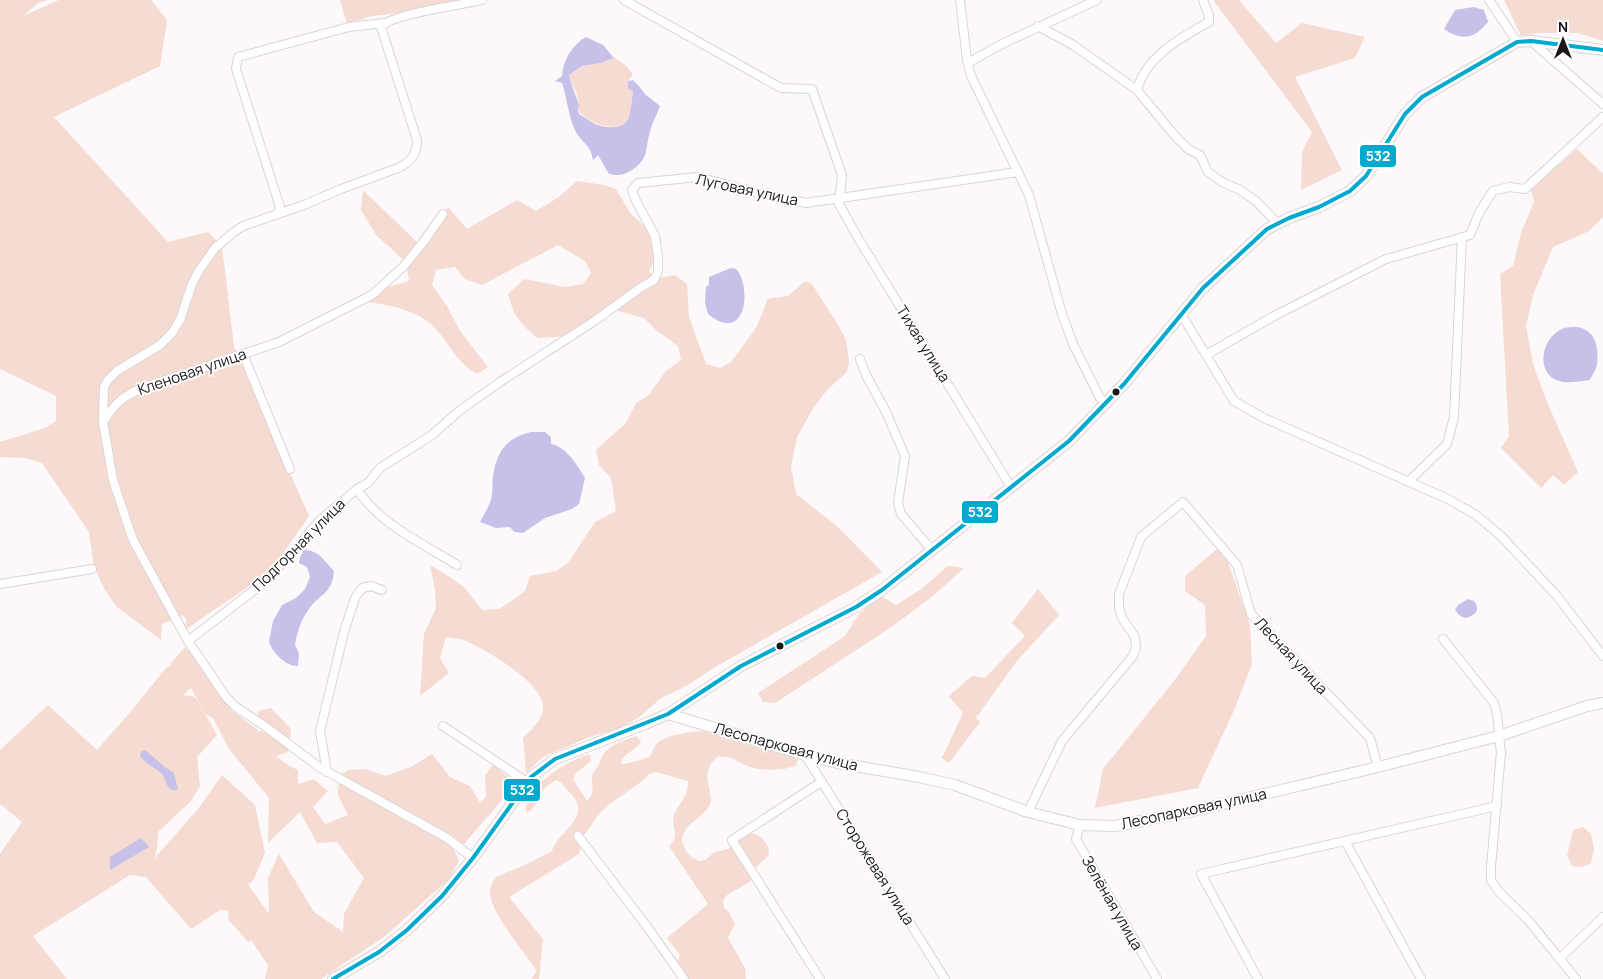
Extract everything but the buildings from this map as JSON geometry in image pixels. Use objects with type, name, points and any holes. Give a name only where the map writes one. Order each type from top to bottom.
[{"type":"street","points":[[278,213],[280,207],[236,69],[238,57],[349,27],[384,23],[410,15],[482,0]]},
{"type":"street","points":[[624,0],[781,88],[812,89],[842,175],[839,199]]},
{"type":"street","points":[[960,0],[971,76],[1029,195],[1062,314],[1073,344],[1100,398],[1110,400]]},
{"type":"street","points":[[968,63],[1038,26],[1096,0]]},
{"type":"street","points":[[1137,90],[1139,82],[1163,52],[1176,40],[1209,22],[1209,16],[1203,0]]},
{"type":"street","points":[[1489,0],[1517,42]]},
{"type":"street","name":"Кленовая улица","points":[[103,422],[104,391],[108,380],[117,371],[160,345],[172,333],[180,320],[192,284],[215,248],[243,226],[304,205],[398,168],[415,156],[417,140],[382,27],[384,23]]},
{"type":"street","points":[[1038,26],[1073,44],[1137,90],[1175,136],[1188,149],[1200,155],[1208,172],[1256,201],[1278,223]]},
{"type":"street","points":[[1531,41],[1603,104]]},
{"type":"street","points":[[333,979],[379,952],[407,930],[442,896],[473,858],[531,777],[555,760],[668,714],[741,666],[856,607],[882,590],[1011,488],[1069,441],[1110,400],[1203,288],[1267,229],[1319,207],[1350,191],[1366,176],[1405,114],[1422,97],[1517,42],[1531,41],[1603,50]]},
{"type":"street","points":[[1206,355],[1274,316],[1386,259],[1470,235],[1479,213],[1493,190],[1510,187],[1525,189],[1603,117]]},
{"type":"street","name":"Луговая улица","points":[[506,379],[654,280],[658,271],[655,236],[632,190],[638,183],[698,177],[770,196],[806,203],[1018,172]]},
{"type":"street","name":"Тихая улица","points":[[839,199],[839,204],[858,238],[1011,488]]},
{"type":"street","name":"Кленовая улица","points":[[103,422],[116,403],[124,396],[279,342],[372,295],[403,267],[444,214]]},
{"type":"street","points":[[1409,482],[1447,444],[1454,417],[1462,237]]},
{"type":"street","points":[[1181,315],[1234,401],[1264,418],[1448,499],[1476,515],[1501,536],[1557,596],[1603,656]]},
{"type":"street","points":[[243,354],[290,469]]},
{"type":"street","points":[[860,359],[905,456],[898,503],[901,514],[932,550]]},
{"type":"street","name":"Подгорная улица","points":[[188,641],[262,584],[296,549],[319,521],[357,489],[368,483],[380,468],[432,435],[459,411],[506,379]]},
{"type":"street","points":[[103,422],[113,480],[134,540],[146,566],[188,641],[226,697],[236,707],[327,772],[447,838],[473,858]]},
{"type":"street","points":[[357,489],[362,498],[389,524],[457,565]]},
{"type":"street","name":"Лесная улица","points":[[1028,812],[1062,741],[1133,656],[1136,648],[1135,637],[1122,618],[1119,607],[1119,594],[1142,537],[1183,502],[1237,565],[1251,614],[1370,738],[1378,767]]},
{"type":"street","points":[[0,584],[92,569]]},
{"type":"street","points":[[327,772],[320,730],[354,598],[362,588],[371,586],[382,590]]},
{"type":"street","points":[[1443,639],[1494,703],[1498,715],[1498,736],[1501,752],[1490,867],[1491,880],[1498,892],[1528,920],[1576,979]]},
{"type":"street","name":"Лесопарковая улица","points":[[668,714],[805,755],[955,785],[1028,812],[1080,825],[1115,826],[1184,813],[1378,767],[1498,736],[1587,706],[1603,703]]},
{"type":"street","points":[[443,726],[527,782]]},
{"type":"street","name":"Сторожевая улица","points":[[805,755],[945,979]]},
{"type":"street","points":[[820,979],[732,840],[822,782]]},
{"type":"street","points":[[1258,979],[1201,874],[1497,806]]},
{"type":"street","name":"Зелёная улица","points":[[1080,825],[1076,839],[1157,979]]},
{"type":"street","points":[[578,836],[684,979]]},
{"type":"street","points":[[1345,841],[1421,979]]},
{"type":"street","points":[[1560,958],[1603,917]]},
{"type":"shaded area","points":[[0,0],[48,0],[38,3],[23,16],[59,0],[151,0],[167,20],[160,66],[54,117],[168,242],[208,232],[222,246],[234,346],[309,516],[271,571],[185,630],[186,619],[183,615],[162,624],[161,640],[117,607],[105,590],[94,567],[89,532],[42,463],[25,458],[0,457],[0,442],[45,428],[56,421],[56,396],[0,369]]},
{"type":"shaded area","points":[[340,0],[468,0],[446,8],[372,16],[347,24]]},
{"type":"shaded area","points":[[1213,0],[1239,0],[1276,43],[1302,23],[1365,37],[1355,58],[1295,77],[1342,170],[1301,190],[1302,152],[1312,132]]},
{"type":"shaded area","points":[[1504,0],[1603,0],[1603,41],[1578,33],[1537,33],[1521,36]]},
{"type":"shaded area","points":[[1473,7],[1484,10],[1488,22],[1478,32],[1463,37],[1444,29],[1455,10]]},
{"type":"shaded area","points":[[586,37],[603,45],[614,58],[601,63],[583,66],[569,75],[579,105],[579,114],[599,125],[613,127],[622,125],[628,119],[630,112],[633,91],[628,89],[628,81],[633,80],[645,94],[660,106],[651,128],[644,158],[632,170],[624,174],[609,174],[598,155],[593,160],[590,150],[577,134],[562,83],[555,81],[562,76],[564,64],[569,54]]},
{"type":"shaded area","points":[[615,58],[633,74],[628,81],[628,88],[633,91],[631,109],[624,123],[617,126],[602,125],[587,118],[578,109],[577,95],[569,75],[585,66]]},
{"type":"shaded area","points":[[1577,149],[1603,174],[1603,217],[1589,231],[1553,247],[1533,295],[1526,326],[1533,364],[1546,400],[1578,472],[1564,485],[1553,475],[1541,488],[1501,448],[1509,436],[1500,274],[1513,266],[1521,233],[1534,202],[1531,189]]},
{"type":"shaded area","points":[[577,181],[604,185],[616,189],[631,214],[648,230],[656,244],[655,258],[649,272],[659,278],[675,275],[687,284],[689,317],[706,364],[720,368],[731,362],[756,328],[768,299],[788,296],[805,281],[812,284],[846,340],[849,361],[847,372],[827,390],[814,407],[797,437],[791,467],[796,494],[838,527],[882,572],[717,666],[686,686],[660,699],[638,718],[618,729],[592,736],[543,757],[526,773],[523,738],[539,720],[543,706],[540,696],[532,686],[509,666],[470,643],[461,639],[446,637],[440,658],[449,673],[420,696],[424,634],[436,608],[430,565],[464,587],[482,610],[499,609],[525,591],[530,576],[556,571],[568,563],[595,522],[616,511],[611,478],[599,465],[596,450],[626,423],[636,403],[648,396],[666,371],[681,360],[678,346],[656,330],[644,318],[608,308],[567,336],[538,338],[532,333],[518,319],[508,294],[524,279],[565,287],[583,284],[591,273],[585,261],[558,245],[482,285],[465,279],[455,267],[436,270],[432,285],[447,306],[460,331],[488,367],[477,374],[465,365],[436,329],[421,317],[396,307],[369,302],[381,289],[409,281],[406,262],[376,235],[361,210],[363,190],[418,243],[433,237],[448,207],[467,229],[517,200],[536,211],[559,197]]},
{"type":"shaded area","points":[[731,268],[736,269],[741,277],[744,299],[743,310],[738,318],[731,323],[721,322],[708,314],[705,303],[709,277]]},
{"type":"shaded area","points":[[1577,327],[1588,332],[1595,341],[1597,346],[1596,369],[1590,380],[1563,382],[1554,379],[1544,366],[1545,349],[1554,334],[1564,328]]},
{"type":"shaded area","points":[[531,432],[545,432],[551,437],[551,444],[567,453],[579,468],[585,478],[579,504],[572,509],[545,518],[523,533],[514,532],[510,527],[496,528],[480,522],[491,500],[493,476],[500,453],[509,442]]},
{"type":"shaded area","points":[[1217,549],[1225,554],[1250,625],[1252,664],[1235,708],[1198,788],[1095,808],[1103,769],[1174,681],[1206,636],[1205,605],[1185,591],[1185,576]]},
{"type":"shaded area","points":[[304,550],[317,554],[334,571],[331,585],[309,609],[300,626],[295,645],[299,653],[298,666],[289,664],[280,658],[269,642],[273,621],[282,605],[296,598],[305,589],[310,577],[307,567],[299,563]]},
{"type":"shaded area","points":[[948,566],[964,568],[933,596],[890,628],[775,703],[763,702],[758,693],[845,636],[859,614],[881,596],[896,605],[920,590]]},
{"type":"shaded area","points":[[1038,589],[1059,615],[1016,662],[976,718],[980,722],[949,763],[942,758],[963,713],[949,696],[972,676],[985,678],[1025,636],[1012,623]]},
{"type":"shaded area","points":[[1468,599],[1474,601],[1477,610],[1472,616],[1465,618],[1455,610],[1458,605]]},
{"type":"shaded area","points":[[185,647],[187,650],[190,649],[231,710],[259,731],[265,732],[259,726],[258,711],[271,708],[291,729],[288,752],[276,756],[298,770],[298,784],[314,779],[328,791],[313,807],[325,824],[348,815],[338,795],[339,776],[348,770],[365,769],[386,776],[411,767],[432,754],[450,777],[470,786],[480,803],[486,797],[485,776],[493,764],[516,784],[464,844],[452,846],[459,861],[449,879],[384,937],[321,979],[265,979],[268,965],[251,940],[248,942],[228,919],[229,913],[227,910],[220,910],[191,929],[146,877],[130,875],[33,936],[67,979],[0,979],[0,854],[22,822],[0,804],[0,750],[48,705],[97,750],[166,668],[171,666],[170,664]],"holes":[[[191,688],[205,714],[213,718],[229,749],[269,798],[268,843],[300,812],[317,843],[337,842],[364,878],[344,914],[343,932],[314,912],[279,854],[268,878],[269,914],[248,884],[253,881],[265,853],[255,805],[222,775],[198,809],[154,859],[157,850],[158,832],[191,801],[200,786],[197,757],[217,735],[195,697],[183,695]]]},
{"type":"shaded area","points":[[703,731],[798,759],[796,765],[791,767],[767,770],[750,767],[731,758],[717,757],[708,770],[711,800],[709,807],[683,834],[682,841],[685,849],[690,856],[699,861],[705,860],[715,852],[728,849],[750,833],[761,838],[768,847],[769,855],[754,869],[750,882],[727,895],[723,901],[724,908],[729,912],[735,924],[728,938],[745,968],[746,979],[680,979],[675,971],[680,955],[667,938],[708,904],[669,846],[675,838],[674,815],[687,791],[688,781],[656,772],[649,774],[598,815],[583,837],[579,854],[509,897],[543,939],[539,979],[531,979],[537,971],[497,913],[490,895],[491,888],[496,877],[552,851],[555,844],[572,824],[578,810],[577,803],[571,794],[557,780],[545,788],[531,810],[526,813],[527,803],[532,793],[539,784],[559,769],[570,762],[590,754],[591,761],[576,773],[573,779],[587,801],[592,792],[593,773],[603,755],[613,745],[637,736],[641,742],[624,757],[621,764],[624,764],[650,756],[657,743],[661,740]]},
{"type":"shaded area","points":[[145,750],[174,773],[178,790],[171,790],[163,775],[140,756],[141,752]]},
{"type":"shaded area","points":[[1583,827],[1591,834],[1594,849],[1591,863],[1582,867],[1572,866],[1567,856],[1573,830]]},
{"type":"shaded area","points":[[141,838],[149,847],[110,870],[110,857]]},
{"type":"transit line","name":"532","points":[[333,979],[379,952],[407,930],[442,896],[473,858],[531,777],[555,759],[668,714],[741,666],[856,607],[882,590],[1069,441],[1124,384],[1203,288],[1267,229],[1289,218],[1319,207],[1350,191],[1366,176],[1405,114],[1422,97],[1517,42],[1531,41],[1603,50]]}]
